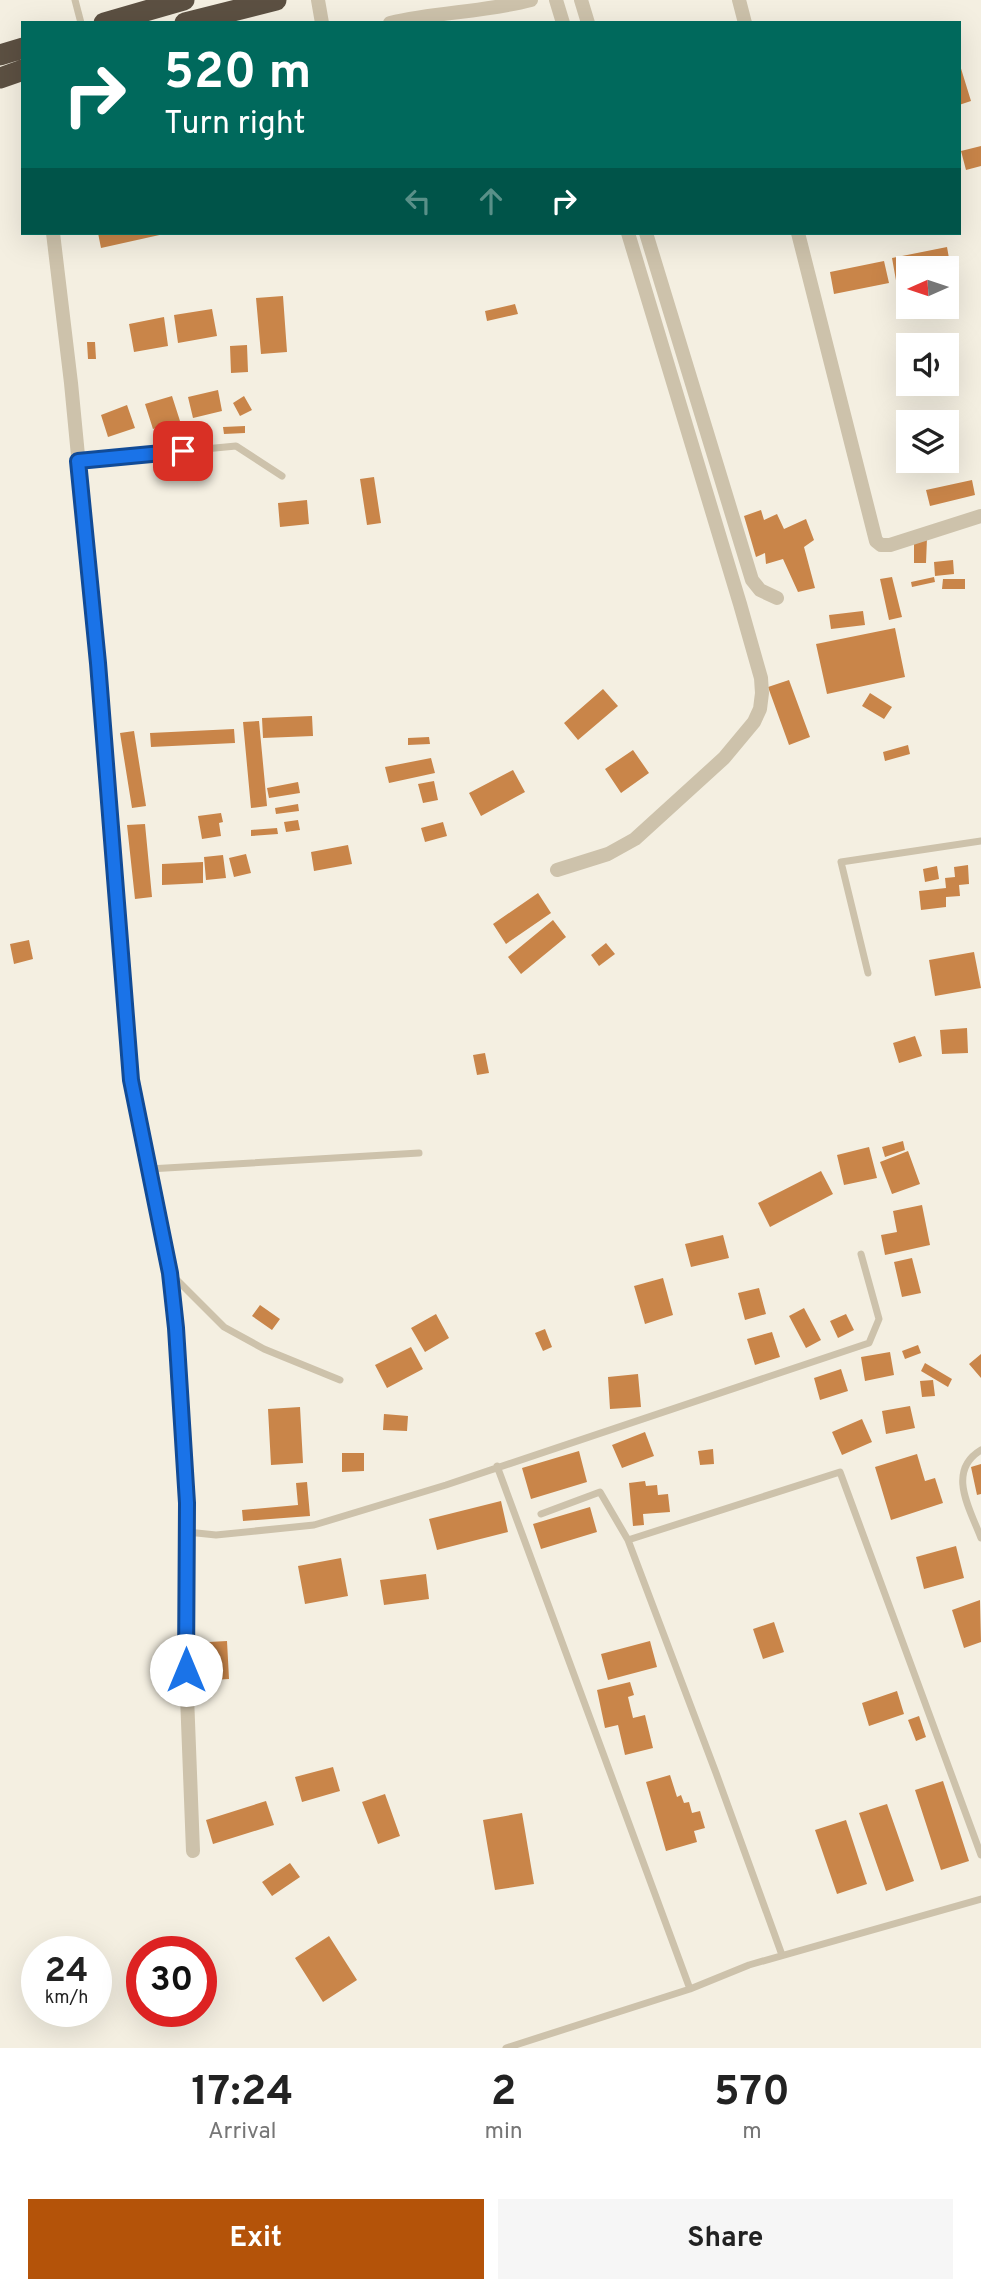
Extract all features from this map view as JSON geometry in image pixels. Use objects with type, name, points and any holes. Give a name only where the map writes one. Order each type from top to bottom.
[{"type":"highway","points":[[111,21],[184,0]]},
{"type":"highway","points":[[193,21],[276,0]]},
{"type":"highway","points":[[0,55],[21,49]]},
{"type":"highway","points":[[0,78],[21,71]]},
{"type":"street","points":[[318,0],[322,21]]},
{"type":"street","points":[[398,21],[491,9],[531,0]]},
{"type":"street","points":[[556,0],[562,21]]},
{"type":"street","points":[[581,0],[587,21]]},
{"type":"street","points":[[739,0],[744,21]]},
{"type":"street","points":[[53,235],[98,663],[131,1080],[170,1273],[181,1392],[187,1532],[186,1670],[193,1851]]},
{"type":"street","points":[[557,870],[608,854],[635,839],[724,758],[754,722],[760,709],[762,693],[761,678],[740,604],[629,235]]},
{"type":"street","points":[[647,235],[752,580],[760,590],[777,598]]},
{"type":"street","points":[[799,235],[876,541],[881,545],[890,545],[981,516]]},
{"type":"lane","points":[[75,0],[80,21]]},
{"type":"lane","points":[[78,461],[236,446],[282,476]]},
{"type":"lane","points":[[868,973],[841,862],[981,841]]},
{"type":"lane","points":[[149,1169],[419,1153]]},
{"type":"lane","points":[[187,1532],[216,1535],[314,1525],[446,1485],[869,1343],[879,1319],[860,1254]]},
{"type":"lane","points":[[170,1273],[224,1326],[264,1349],[340,1380]]},
{"type":"lane","points":[[981,1450],[972,1455],[963,1468],[962,1483],[981,1538]]},
{"type":"lane","points":[[497,1466],[690,1989]]},
{"type":"lane","points":[[628,1540],[840,1472],[981,1855]]},
{"type":"lane","points":[[541,1514],[600,1493],[628,1540],[782,1955]]},
{"type":"lane","points":[[506,2048],[690,1989],[749,1965],[981,1899]]},
{"type":"building","points":[[961,68],[971,101],[961,104]]},
{"type":"building","points":[[981,146],[981,166],[966,170],[961,151]]},
{"type":"building","points":[[98,235],[160,235],[101,248]]},
{"type":"building","points":[[947,247],[949,256],[902,256]]},
{"type":"building","points":[[896,257],[896,280],[892,258]]},
{"type":"building","points":[[884,261],[889,283],[834,294],[830,272]]},
{"type":"building","points":[[283,296],[287,352],[261,354],[256,298]]},
{"type":"building","points":[[515,304],[518,314],[487,321],[485,311]]},
{"type":"building","points":[[212,309],[217,336],[178,343],[174,315]]},
{"type":"building","points":[[164,317],[168,346],[134,352],[129,324]]},
{"type":"building","points":[[87,342],[95,342],[96,359],[88,359]]},
{"type":"building","points":[[247,345],[248,372],[231,373],[230,346]]},
{"type":"building","points":[[218,390],[222,411],[193,418],[188,397]]},
{"type":"building","points":[[172,396],[180,421],[153,429],[145,404]]},
{"type":"building","points":[[244,396],[252,410],[240,416],[233,403]]},
{"type":"building","points":[[127,405],[135,428],[108,437],[101,415]]},
{"type":"building","points":[[245,426],[245,433],[224,434],[223,427]]},
{"type":"building","points":[[374,477],[381,523],[367,525],[360,479]]},
{"type":"building","points":[[972,480],[975,495],[930,506],[926,490]]},
{"type":"building","points":[[307,500],[309,524],[280,527],[278,503]]},
{"type":"building","points":[[761,510],[764,520],[777,514],[784,529],[806,519],[814,540],[804,547],[815,588],[798,592],[783,559],[766,564],[765,553],[756,557],[744,516]]},
{"type":"building","points":[[914,538],[927,538],[926,563],[914,563]]},
{"type":"building","points":[[953,560],[954,574],[935,576],[934,562]]},
{"type":"building","points":[[892,577],[902,617],[889,620],[880,579]]},
{"type":"building","points":[[934,577],[935,582],[912,587],[911,582]]},
{"type":"building","points":[[943,579],[965,579],[965,589],[942,589]]},
{"type":"building","points":[[863,611],[865,625],[831,629],[829,615]]},
{"type":"building","points":[[895,628],[905,677],[827,694],[816,644]]},
{"type":"building","points":[[789,680],[810,737],[789,745],[768,687]]},
{"type":"building","points":[[603,689],[618,706],[578,740],[564,723]]},
{"type":"building","points":[[870,693],[892,707],[884,719],[862,706]]},
{"type":"building","points":[[312,716],[313,736],[263,738],[262,718]]},
{"type":"building","points":[[259,721],[267,806],[251,808],[243,722]]},
{"type":"building","points":[[234,729],[235,743],[151,747],[150,733]]},
{"type":"building","points":[[134,731],[146,806],[132,808],[120,733]]},
{"type":"building","points":[[429,737],[430,744],[408,745],[408,738]]},
{"type":"building","points":[[908,745],[910,754],[885,761],[883,752]]},
{"type":"building","points":[[633,750],[649,773],[621,793],[605,769]]},
{"type":"building","points":[[431,758],[435,773],[389,783],[385,767]]},
{"type":"building","points":[[513,770],[525,792],[481,816],[469,793]]},
{"type":"building","points":[[434,781],[438,800],[423,803],[418,784]]},
{"type":"building","points":[[298,782],[300,793],[269,798],[267,788]]},
{"type":"building","points":[[298,804],[299,811],[276,814],[275,808]]},
{"type":"building","points":[[221,813],[221,836],[202,839],[198,816]]},
{"type":"building","points":[[298,820],[300,830],[286,832],[284,822]]},
{"type":"building","points":[[443,822],[447,836],[425,842],[421,828]]},
{"type":"building","points":[[145,824],[152,897],[135,899],[127,825]]},
{"type":"building","points":[[277,828],[278,834],[251,836],[251,830]]},
{"type":"building","points":[[348,845],[352,864],[314,871],[311,852]]},
{"type":"building","points":[[246,854],[251,873],[234,877],[229,858]]},
{"type":"building","points":[[223,855],[226,878],[206,880],[204,857]]},
{"type":"building","points":[[203,862],[203,883],[162,885],[162,864]]},
{"type":"building","points":[[968,865],[969,884],[959,885],[960,896],[946,897],[946,907],[921,910],[919,891],[946,888],[945,878],[955,877],[954,867]]},
{"type":"building","points":[[937,866],[939,879],[925,882],[923,869]]},
{"type":"building","points":[[538,893],[551,913],[506,944],[493,924]]},
{"type":"building","points":[[553,920],[566,937],[521,974],[508,957]]},
{"type":"building","points":[[29,940],[33,959],[14,964],[10,944]]},
{"type":"building","points":[[606,943],[615,954],[599,966],[591,955]]},
{"type":"building","points":[[974,952],[981,988],[935,996],[929,960]]},
{"type":"building","points":[[967,1028],[968,1053],[942,1054],[940,1030]]},
{"type":"building","points":[[915,1036],[922,1056],[899,1063],[893,1043]]},
{"type":"building","points":[[485,1053],[489,1073],[477,1075],[473,1055]]},
{"type":"building","points":[[903,1141],[905,1150],[885,1157],[882,1147]]},
{"type":"building","points":[[869,1147],[877,1178],[844,1185],[837,1155]]},
{"type":"building","points":[[908,1151],[920,1184],[892,1194],[880,1162]]},
{"type":"building","points":[[821,1171],[833,1194],[770,1227],[758,1203]]},
{"type":"building","points":[[922,1205],[930,1245],[885,1255],[881,1235],[897,1232],[893,1211]]},
{"type":"building","points":[[723,1235],[729,1258],[691,1267],[685,1244]]},
{"type":"building","points":[[912,1258],[921,1293],[902,1297],[894,1262]]},
{"type":"building","points":[[663,1278],[673,1315],[645,1324],[634,1286]]},
{"type":"building","points":[[759,1288],[766,1314],[745,1320],[738,1293]]},
{"type":"building","points":[[260,1305],[280,1319],[272,1330],[252,1316]]},
{"type":"building","points":[[804,1308],[821,1340],[806,1348],[789,1316]]},
{"type":"building","points":[[436,1314],[449,1338],[425,1352],[411,1328]]},
{"type":"building","points":[[846,1314],[854,1330],[838,1338],[830,1321]]},
{"type":"building","points":[[545,1329],[552,1347],[543,1351],[535,1333]]},
{"type":"building","points":[[772,1332],[780,1357],[755,1365],[747,1339]]},
{"type":"building","points":[[918,1345],[921,1353],[905,1359],[902,1351]]},
{"type":"building","points":[[411,1347],[423,1369],[387,1388],[375,1365]]},
{"type":"building","points":[[890,1352],[894,1375],[865,1381],[861,1357]]},
{"type":"building","points":[[981,1354],[981,1378],[969,1364]]},
{"type":"building","points":[[925,1363],[952,1379],[948,1387],[921,1371]]},
{"type":"building","points":[[841,1369],[848,1391],[820,1400],[814,1378]]},
{"type":"building","points":[[638,1374],[641,1407],[610,1409],[608,1377]]},
{"type":"building","points":[[933,1380],[935,1396],[922,1397],[920,1381]]},
{"type":"building","points":[[910,1406],[915,1428],[886,1434],[882,1411]]},
{"type":"building","points":[[300,1407],[303,1463],[271,1465],[268,1409]]},
{"type":"building","points":[[384,1414],[408,1416],[407,1431],[383,1430]]},
{"type":"building","points":[[862,1419],[872,1442],[842,1455],[832,1432]]},
{"type":"building","points":[[645,1432],[654,1456],[622,1468],[612,1445]]},
{"type":"building","points":[[713,1449],[714,1464],[700,1465],[698,1451]]},
{"type":"building","points":[[579,1451],[587,1482],[531,1499],[522,1468]]},
{"type":"building","points":[[342,1453],[364,1453],[364,1471],[342,1472]]},
{"type":"building","points":[[917,1454],[925,1481],[935,1478],[943,1503],[891,1520],[875,1467]]},
{"type":"building","points":[[981,1464],[981,1494],[977,1495],[971,1467]]},
{"type":"building","points":[[645,1481],[646,1486],[657,1485],[658,1495],[668,1494],[670,1512],[643,1514],[644,1525],[633,1526],[629,1483]]},
{"type":"building","points":[[307,1482],[310,1516],[243,1521],[242,1510],[298,1505],[296,1483]]},
{"type":"building","points":[[501,1501],[508,1532],[437,1550],[429,1519]]},
{"type":"building","points":[[590,1507],[597,1532],[541,1549],[533,1524]]},
{"type":"building","points":[[956,1546],[964,1578],[924,1589],[916,1557]]},
{"type":"building","points":[[341,1558],[348,1596],[305,1604],[298,1566]]},
{"type":"building","points":[[426,1574],[429,1599],[384,1605],[380,1580]]},
{"type":"building","points":[[980,1600],[981,1642],[964,1648],[952,1610]]},
{"type":"building","points":[[774,1622],[784,1652],[763,1659],[753,1629]]},
{"type":"building","points":[[227,1641],[229,1679],[211,1680],[209,1642]]},
{"type":"building","points":[[650,1641],[657,1667],[608,1680],[601,1654]]},
{"type":"building","points":[[630,1682],[634,1695],[628,1697],[633,1718],[645,1715],[653,1748],[625,1755],[618,1725],[605,1728],[597,1690]]},
{"type":"building","points":[[897,1691],[904,1714],[869,1726],[862,1703]]},
{"type":"building","points":[[919,1716],[926,1737],[916,1741],[908,1720]]},
{"type":"building","points":[[333,1767],[340,1791],[302,1802],[295,1777]]},
{"type":"building","points":[[670,1775],[677,1797],[681,1795],[684,1803],[689,1802],[692,1813],[700,1811],[705,1828],[694,1831],[697,1842],[666,1851],[646,1782]]},
{"type":"building","points":[[943,1781],[969,1861],[941,1870],[915,1790]]},
{"type":"building","points":[[385,1794],[400,1836],[378,1844],[362,1802]]},
{"type":"building","points":[[266,1801],[274,1825],[213,1844],[206,1820]]},
{"type":"building","points":[[887,1804],[914,1881],[886,1891],[859,1813]]},
{"type":"building","points":[[522,1813],[534,1884],[495,1890],[483,1820]]},
{"type":"building","points":[[846,1820],[867,1884],[837,1894],[815,1830]]},
{"type":"building","points":[[290,1863],[300,1877],[272,1896],[262,1882]]},
{"type":"building","points":[[329,1936],[357,1980],[323,2002],[295,1958]]},
{"type":"route","points":[[183,451],[78,461],[98,663],[131,1080],[170,1273],[176,1328],[187,1503],[186,1670]]}]
